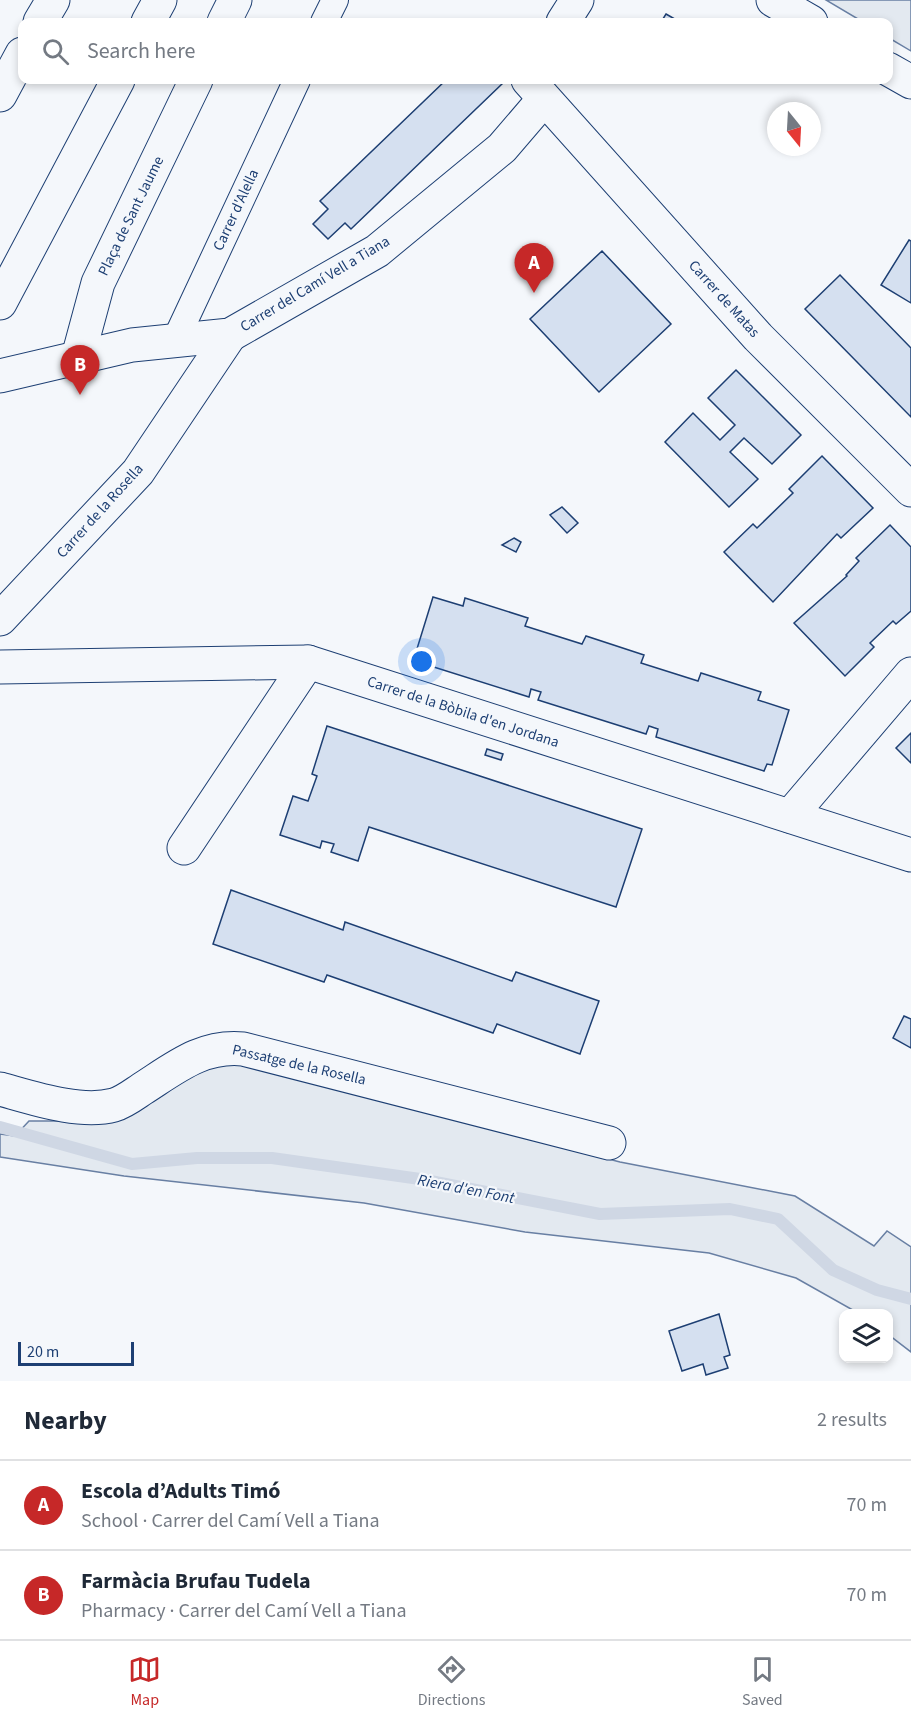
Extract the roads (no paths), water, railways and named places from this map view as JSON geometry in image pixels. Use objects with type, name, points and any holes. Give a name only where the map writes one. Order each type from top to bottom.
[{"type":"street","points":[[42,18],[53,0]]},
{"type":"street","points":[[150,18],[160,0]]},
{"type":"street","points":[[226,18],[235,0]]},
{"type":"street","points":[[326,18],[335,0]]},
{"type":"street","points":[[566,18],[577,0]]},
{"type":"street","points":[[773,0],[804,18]]},
{"type":"street","points":[[0,95],[18,61]]},
{"type":"street","points":[[893,72],[911,82]]},
{"type":"street","points":[[0,303],[116,84]]},
{"type":"street","name":"Plaça de Sant Jaume","points":[[78,357],[98,283],[194,84]]},
{"type":"street","name":"Carrer d'Alella","points":[[174,341],[295,84]]},
{"type":"street","name":"Carrer del Camí Vell a Tiana","points":[[0,376],[132,345],[230,335],[377,251],[502,148],[536,89]]},
{"type":"street","name":"Carrer de Matas","points":[[536,89],[758,337],[911,490]]},
{"type":"street","name":"Carrer de la Rosella","points":[[0,619],[138,472],[230,335]]},
{"type":"street","points":[[184,848],[308,662]]},
{"type":"street","name":"Carrer de la Bòbila d'en Jordana","points":[[0,667],[308,662],[911,855]]},
{"type":"street","points":[[789,816],[911,674]]},
{"type":"street","name":"Passatge de la Rosella","points":[[0,1089],[51,1103],[113,1105],[127,1099],[200,1053],[228,1047],[609,1143]]},
{"type":"waterway","name":"Riera d'en Font","points":[[0,1127],[132,1164],[197,1158],[272,1158],[420,1179],[600,1214],[730,1209],[778,1219],[833,1270],[877,1290],[911,1299]]},
{"type":"place","name":"Escola d’Adults Timó","points":[[534,293]]},
{"type":"place","name":"Farmàcia Brufau Tudela","points":[[80,395]]}]
